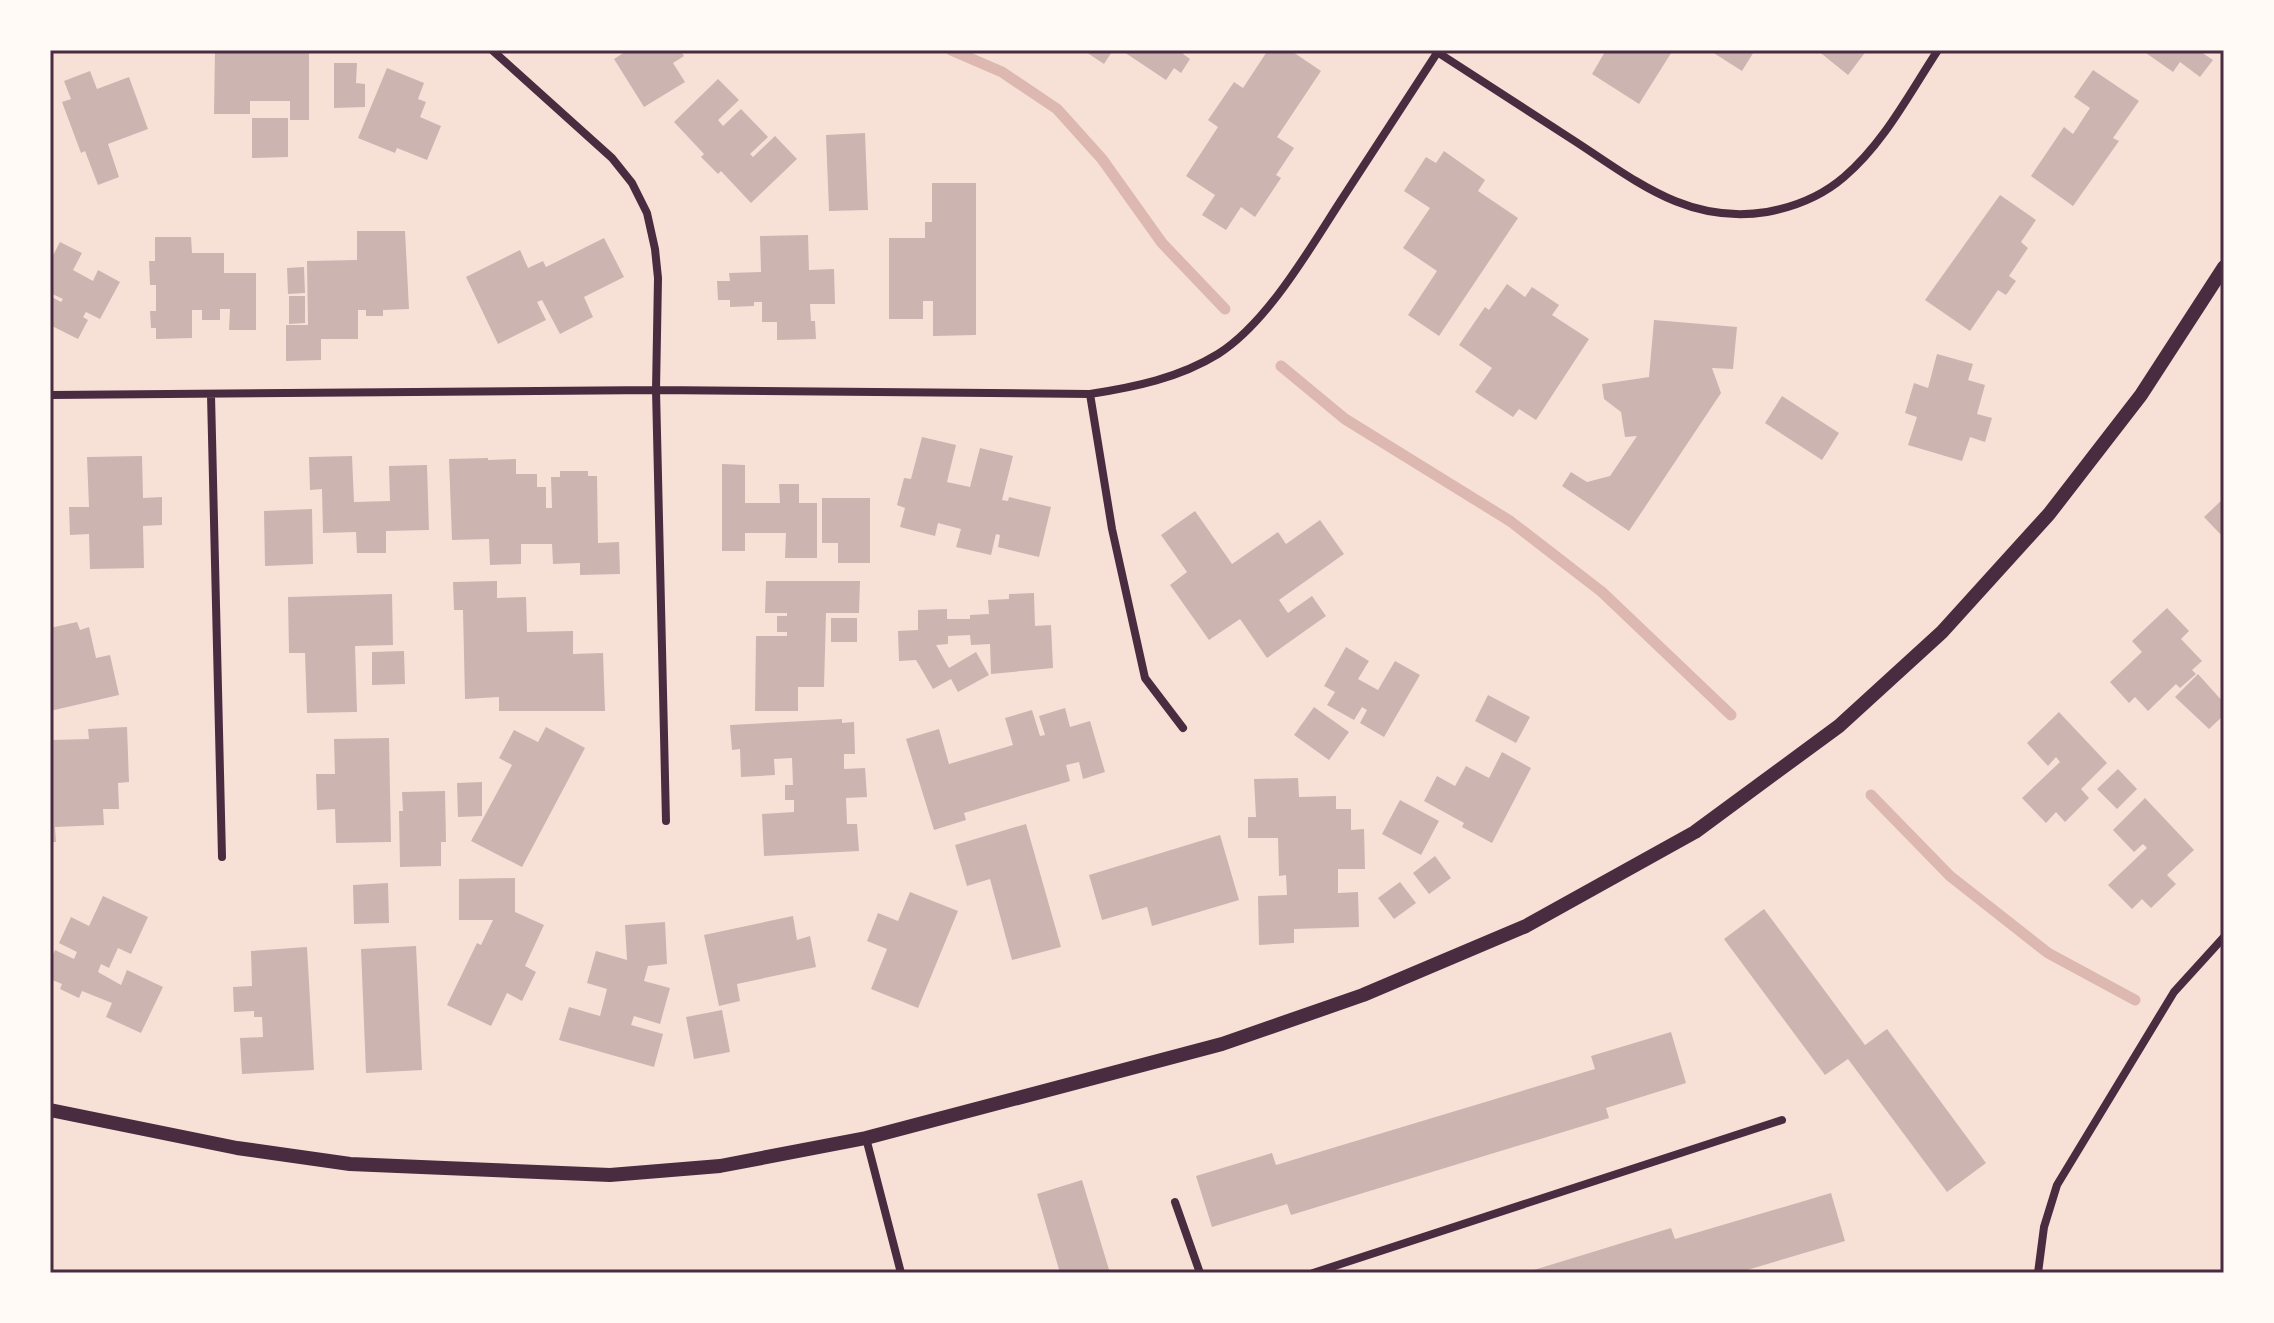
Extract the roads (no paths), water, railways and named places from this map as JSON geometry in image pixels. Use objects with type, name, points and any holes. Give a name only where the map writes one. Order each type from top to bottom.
[{"type":"street","points":[[492,50],[612,158],[632,183],[647,213],[658,278],[656,390],[666,821]]},
{"type":"street","points":[[50,395],[656,390],[1090,394],[1154,382],[1188,370],[1220,353],[1251,325],[1301,262],[1435,51],[1641,185],[1682,205],[1709,213],[1746,215],[1785,209],[1818,195],[1843,178],[1873,147],[1938,50]]},
{"type":"street","points":[[50,1110],[237,1148],[350,1164],[610,1175],[720,1166],[866,1138],[1222,1044],[1363,995],[1526,926],[1695,832],[1839,726],[1942,632],[2058,502],[2141,395],[2224,267]]},
{"type":"street","points":[[1090,394],[1112,529],[1145,678],[1183,728]]},
{"type":"street","points":[[211,395],[222,857]]},
{"type":"street","points":[[2038,1273],[2044,1227],[2057,1185],[2174,992],[2224,937]]},
{"type":"street","points":[[1313,1273],[1782,1120]]},
{"type":"street","points":[[866,1138],[901,1273]]},
{"type":"street","points":[[1175,1202],[1200,1273]]},
{"type":"waterway","points":[[951,50],[1002,72],[1057,109],[1102,159],[1162,243],[1225,309]]},
{"type":"waterway","points":[[1281,366],[1345,419],[1510,521],[1602,592],[1731,715]]},
{"type":"waterway","points":[[1871,795],[1950,876],[2048,953],[2135,1000]]}]
